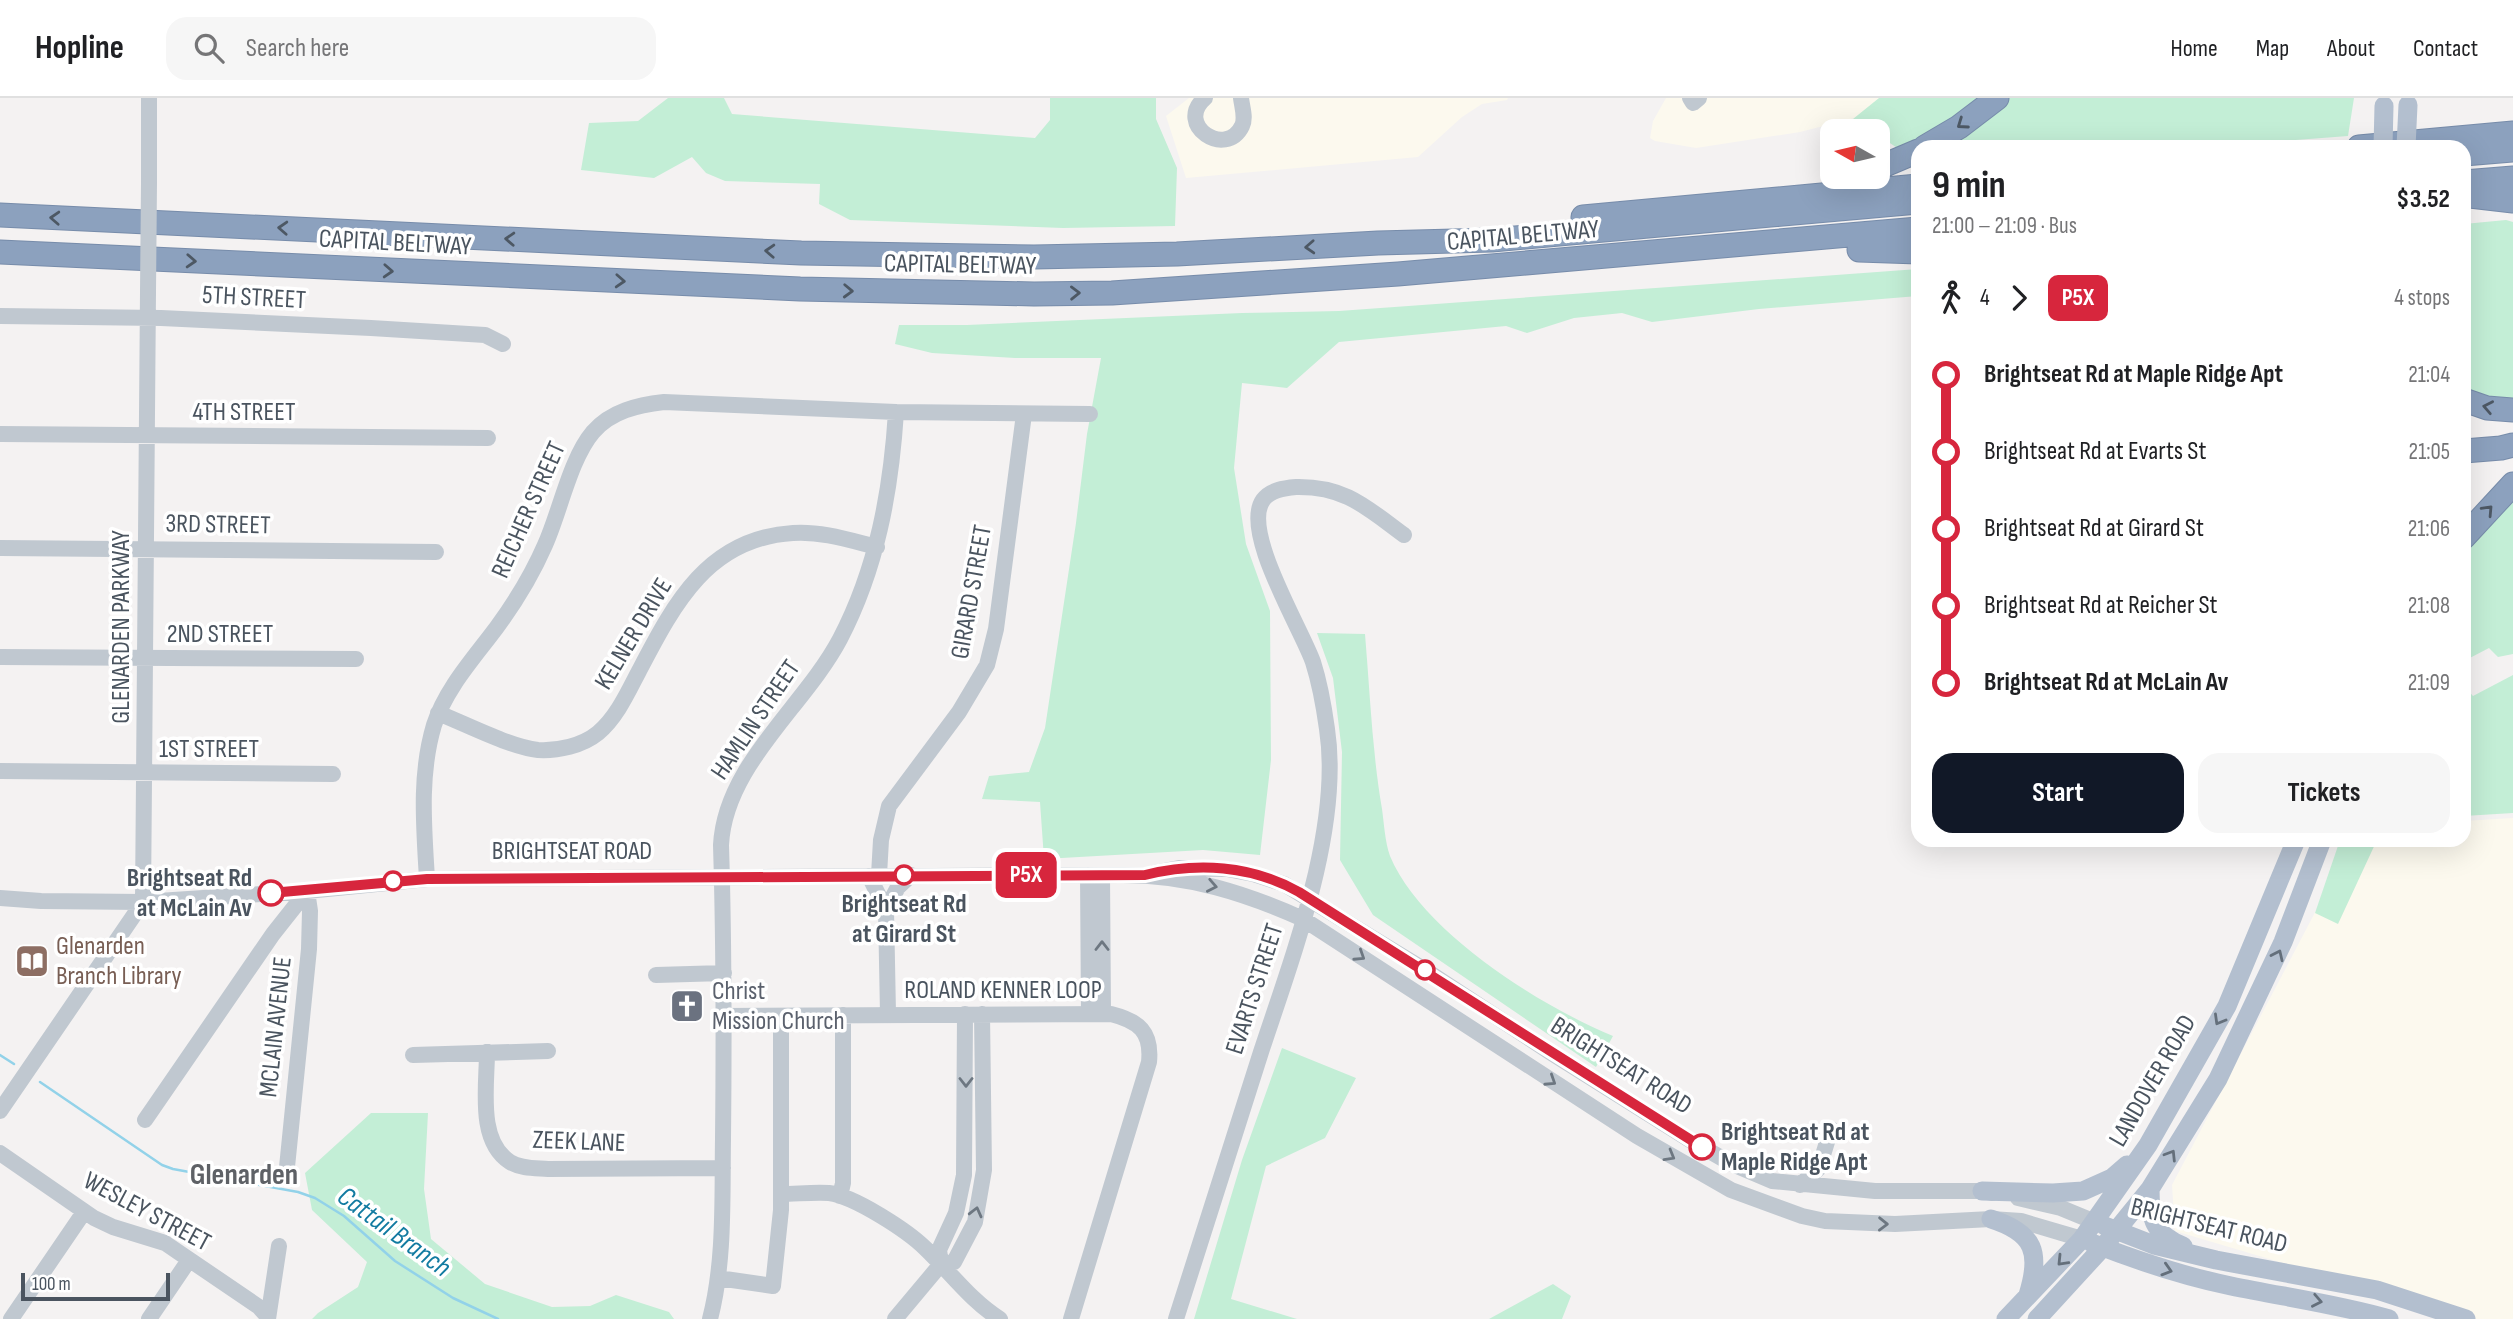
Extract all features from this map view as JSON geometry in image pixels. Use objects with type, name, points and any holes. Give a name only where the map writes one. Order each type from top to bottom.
[{"type":"highway","points":[[1937,140],[1997,98]]},
{"type":"highway","points":[[2471,144],[2513,125]]},
{"type":"highway","points":[[2471,145],[2513,133]]},
{"type":"highway","points":[[2471,146],[2513,150]]},
{"type":"highway","points":[[1890,163],[1911,153]]},
{"type":"highway","points":[[2471,190],[2513,177]]},
{"type":"highway","points":[[1751,201],[1820,185]]},
{"type":"highway","points":[[1378,243],[1618,213],[1911,187]]},
{"type":"highway","points":[[2471,192],[2513,192]]},
{"type":"highway","points":[[2471,193],[2513,201]]},
{"type":"highway","name":"CAPITAL BELTWAY","points":[[0,215],[802,253],[928,256],[1177,254],[1492,240],[1911,203]]},
{"type":"highway","name":"CAPITAL BELTWAY","points":[[0,252],[800,289],[941,294],[1112,293],[1440,271],[1911,230]]},
{"type":"highway","points":[[1112,293],[1311,295],[1911,246]]},
{"type":"highway","points":[[1859,250],[1911,251]]},
{"type":"highway","points":[[2471,402],[2487,408],[2513,410]]},
{"type":"highway","points":[[2471,450],[2513,445]]},
{"type":"highway","points":[[2471,529],[2513,484]]},
{"type":"main road","points":[[2406,140],[2408,101]]},
{"type":"main road","points":[[2383,140],[2385,102]]},
{"type":"main road","name":"LANDOVER ROAD","points":[[2006,1319],[2082,1239],[2148,1145],[2227,1006],[2293,847]]},
{"type":"main road","name":"LANDOVER ROAD","points":[[2037,1319],[2117,1231],[2150,1189],[2218,1079],[2283,942],[2319,847]]},
{"type":"main road","points":[[1982,1191],[2053,1194],[2083,1191],[2112,1178],[2148,1145]]},
{"type":"main road","points":[[2150,1189],[2150,1210],[2161,1234],[2172,1242],[2216,1260]]},
{"type":"main road","points":[[1991,1219],[2010,1225],[2029,1241],[2035,1269],[2027,1297]]},
{"type":"main road","name":"BRIGHTSEAT ROAD","points":[[2095,1222],[2154,1245],[2216,1260],[2377,1290],[2466,1319]]},
{"type":"main road","name":"BRIGHTSEAT ROAD","points":[[2082,1239],[2181,1274],[2230,1286],[2346,1307],[2389,1319]]},
{"type":"street","name":"GLENARDEN PARKWAY","points":[[143,902],[149,98]]},
{"type":"street","points":[[1205,98],[1200,103],[1196,123],[1209,138],[1220,140],[1228,138],[1242,127],[1244,117],[1241,98]]},
{"type":"street","points":[[1689,98],[1693,103],[1699,98]]},
{"type":"street","name":"5TH STREET","points":[[0,316],[148,318],[476,334],[491,336],[503,344]]},
{"type":"street","name":"REICHER STREET","points":[[427,879],[425,767],[438,713],[456,681],[522,591],[546,543],[581,452],[592,434],[609,418],[626,409],[664,402],[896,412],[1090,414]]},
{"type":"street","name":"HAMLIN STREET","points":[[710,1319],[718,1278],[723,1168],[722,834],[734,792],[839,641],[855,607],[877,547],[888,487],[896,412]]},
{"type":"street","name":"GIRARD STREET","points":[[874,875],[889,806],[959,712],[987,665],[996,629],[1024,414]]},
{"type":"street","name":"4TH STREET","points":[[0,434],[488,438]]},
{"type":"street","name":"EVARTS STREET","points":[[1176,1319],[1303,919],[1327,816],[1330,773],[1328,732],[1312,662],[1263,548],[1257,525],[1259,507],[1266,496],[1280,489],[1322,488],[1353,499],[1404,535]]},
{"type":"street","name":"KELNER DRIVE","points":[[438,713],[527,748],[552,750],[576,745],[599,732],[615,714],[681,596],[721,557],[746,544],[794,533],[829,535],[877,547]]},
{"type":"street","name":"3RD STREET","points":[[0,548],[436,552]]},
{"type":"street","name":"2ND STREET","points":[[0,657],[356,659]]},
{"type":"street","name":"1ST STREET","points":[[0,771],[333,774]]},
{"type":"street","name":"BRIGHTSEAT ROAD","points":[[1145,875],[1179,868],[1239,870],[1284,884],[1690,1140],[1732,1164],[1772,1181],[1875,1191],[1982,1191],[2038,1202],[2095,1222]]},
{"type":"street","points":[[874,875],[886,910],[888,1014]]},
{"type":"street","points":[[886,910],[898,887],[911,875]]},
{"type":"street","points":[[1095,875],[1096,1014]]},
{"type":"street","name":"BRIGHTSEAT ROAD","points":[[0,898],[51,902],[143,902],[307,891],[427,879],[1145,875],[1221,888],[1303,919],[1637,1136],[1731,1190],[1790,1212],[1825,1221],[1895,1224],[1991,1219],[2039,1224],[2082,1239]]},
{"type":"street","points":[[145,1120],[265,946],[307,891]]},
{"type":"street","name":"MCLAIN AVENUE","points":[[287,1167],[310,940],[307,891]]},
{"type":"street","points":[[0,1111],[143,902]]},
{"type":"street","points":[[656,975],[724,973]]},
{"type":"street","points":[[941,1264],[939,1250],[956,1213],[964,1175],[965,1014]]},
{"type":"street","points":[[895,1319],[941,1264],[954,1262],[975,1222],[980,1199],[984,1150],[982,1014]]},
{"type":"street","name":"ROLAND KENNER LOOP","points":[[724,1016],[1096,1014],[1129,1018],[1138,1025],[1146,1035],[1149,1059],[1071,1319]]},
{"type":"street","points":[[840,1196],[843,1183],[843,1015]]},
{"type":"street","points":[[718,1278],[773,1286],[781,1194],[781,1016]]},
{"type":"street","points":[[413,1055],[548,1051]]},
{"type":"street","name":"ZEEK LANE","points":[[487,1052],[488,1127],[495,1148],[510,1163],[526,1168],[548,1169],[723,1168]]},
{"type":"street","points":[[1800,1185],[1819,1168],[1831,1129]]},
{"type":"street","name":"WESLEY STREET","points":[[0,1153],[84,1212],[113,1227],[158,1240],[259,1307],[268,1318]]},
{"type":"street","points":[[781,1194],[840,1196],[885,1218],[925,1247],[982,1306],[1000,1319]]},
{"type":"street","points":[[11,1319],[84,1212]]},
{"type":"street","points":[[268,1318],[279,1246]]},
{"type":"street","points":[[149,1319],[189,1260]]},
{"type":"shaded area","points":[[1189,98],[1508,98],[1482,104],[1462,117],[1418,157],[1186,178],[1166,116]]},
{"type":"shaded area","points":[[1666,98],[1889,98],[1866,115],[1850,119],[1820,119],[1820,127],[1800,132],[1696,148],[1650,138],[1653,121]]},
{"type":"shaded area","points":[[2513,818],[2513,1319],[2472,1319],[2175,1231],[2172,1185],[2349,847],[2471,847],[2471,821]]},
{"type":"green space","points":[[668,98],[724,98],[732,114],[1035,138],[1050,120],[1050,98],[1156,98],[1156,119],[1177,168],[1175,226],[1063,228],[850,220],[819,204],[820,184],[725,181],[706,173],[692,157],[654,178],[581,170],[589,123],[638,121]]},
{"type":"green space","points":[[1879,98],[2354,98],[2348,136],[2295,140],[1911,140],[1911,157],[1890,143],[1890,119],[1853,119]]},
{"type":"green space","points":[[2506,220],[2513,222],[2513,399],[2488,397],[2471,390],[2471,223]]},
{"type":"green space","points":[[1911,270],[1911,297],[1759,309],[1652,322],[1622,313],[1574,318],[1527,333],[1506,326],[1339,342],[1287,388],[1242,383],[1234,468],[1246,544],[1270,611],[1271,760],[1260,855],[1203,850],[1044,859],[1040,802],[982,799],[989,776],[1029,772],[1045,728],[1087,434],[1101,358],[1015,358],[932,353],[895,344],[899,325],[967,325],[1339,311]]},
{"type":"green space","points":[[2513,498],[2513,654],[2498,657],[2489,648],[2471,657],[2471,544]]},
{"type":"green space","points":[[1317,633],[1365,634],[1374,743],[1386,839],[1390,856],[1405,884],[1428,912],[1486,963],[1552,1006],[1613,1036],[1596,1067],[1373,915],[1340,860],[1342,752],[1333,678]]},
{"type":"green space","points":[[2513,675],[2513,813],[2471,816],[2471,694],[2473,696]]},
{"type":"green space","points":[[2338,847],[2374,847],[2338,924],[2315,913]]},
{"type":"green space","points":[[1282,1048],[1356,1078],[1325,1138],[1266,1166],[1231,1299],[1297,1319],[1194,1319],[1242,1160]]},
{"type":"green space","points":[[371,1113],[428,1113],[424,1189],[431,1239],[485,1284],[552,1307],[590,1306],[616,1295],[669,1312],[674,1319],[312,1319],[358,1287],[367,1262],[312,1210],[305,1173]]},
{"type":"green space","points":[[1553,1284],[1571,1296],[1562,1319],[1489,1319]]},
{"type":"waterway","name":"Cattail Branch","points":[[0,1055],[14,1064]]},
{"type":"waterway","name":"Cattail Branch","points":[[40,1082],[162,1165],[298,1192],[315,1198],[344,1216],[395,1261],[453,1298],[498,1319]]},
{"type":"bus line","name":"P5X","points":[[271,893],[427,879],[1145,875],[1179,868],[1239,870],[1268,878],[1299,892],[1702,1147]]},
{"type":"place","name":"Brightseat Rd at Girard St","points":[[904,875]]},
{"type":"place","name":"Brightseat Rd at McLain Av","points":[[271,893]]},
{"type":"place","name":"Glenarden Branch Library","points":[[32,961]]},
{"type":"place","name":"Christ Mission Church","points":[[687,1006]]},
{"type":"place","name":"Brightseat Rd at Maple Ridge Apt","points":[[1702,1147]]},
{"type":"district","name":"Glenarden","points":[[244,1175]]}]
